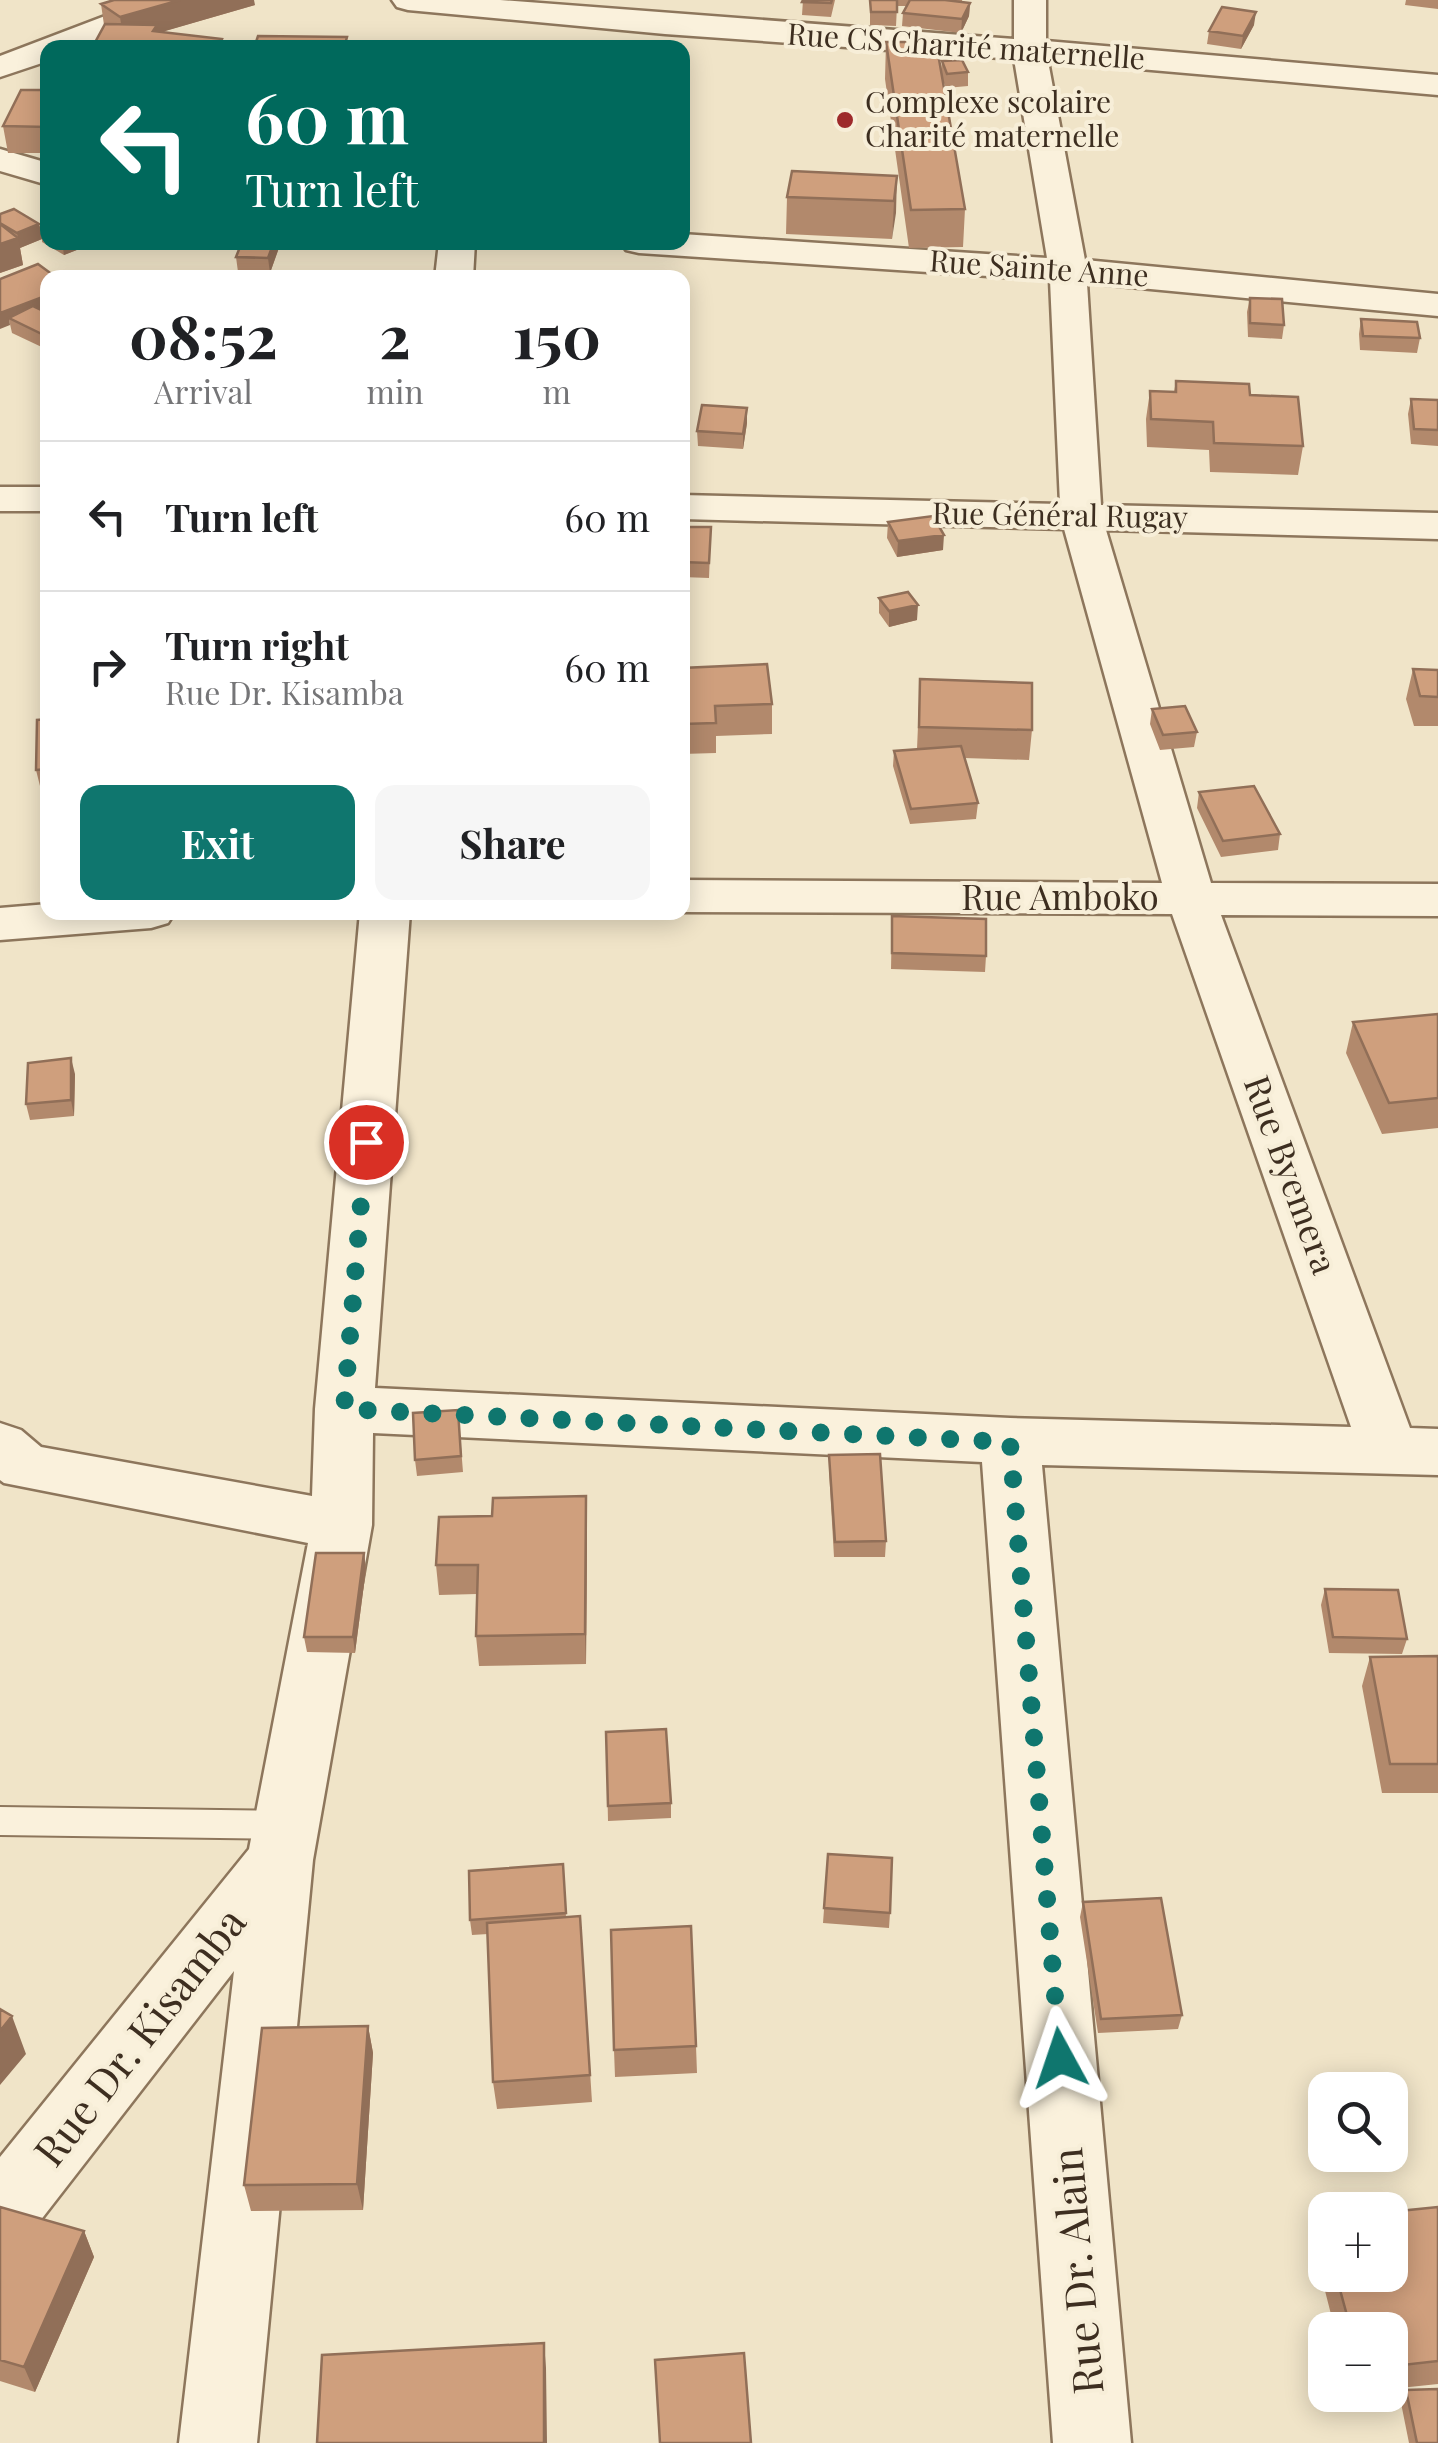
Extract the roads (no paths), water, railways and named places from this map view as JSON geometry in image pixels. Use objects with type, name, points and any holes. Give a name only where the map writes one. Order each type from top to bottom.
[{"type":"street","points":[[70,40],[176,0]]},
{"type":"street","name":"Rue CS Charité maternelle","points":[[408,0],[1438,85]]},
{"type":"street","name":"Rue Byemera","points":[[1030,0],[1030,53],[1068,270],[1081,516],[1191,899],[1414,1452]]},
{"type":"street","points":[[488,40],[494,5]]},
{"type":"street","points":[[0,67],[40,51]]},
{"type":"street","points":[[0,160],[40,172]]},
{"type":"street","name":"Rue Sainte Anne","points":[[690,245],[1068,270],[1438,305]]},
{"type":"street","points":[[0,499],[40,500]]},
{"type":"street","name":"Rue Général Rugay","points":[[690,507],[1438,526]]},
{"type":"street","name":"Rue Amboko","points":[[690,896],[1438,900]]},
{"type":"street","points":[[0,924],[50,920]]},
{"type":"street","name":"Rue Dr. Kisamba","points":[[218,2443],[283,1842],[342,1525],[344,1409],[383,920]]},
{"type":"street","points":[[344,1409],[1010,1442],[1414,1452]]},
{"type":"street","name":"Rue Dr. Alain","points":[[1010,1442],[1092,2443]]},
{"type":"street","points":[[0,1446],[25,1467],[342,1525]]},
{"type":"street","name":"Rue Dr. Kisamba","points":[[0,2214],[283,1842]]},
{"type":"lane","points":[[0,1821],[283,1842]]},
{"type":"place","name":"Complexe scolaire Charité maternelle","points":[[845,120]]}]
